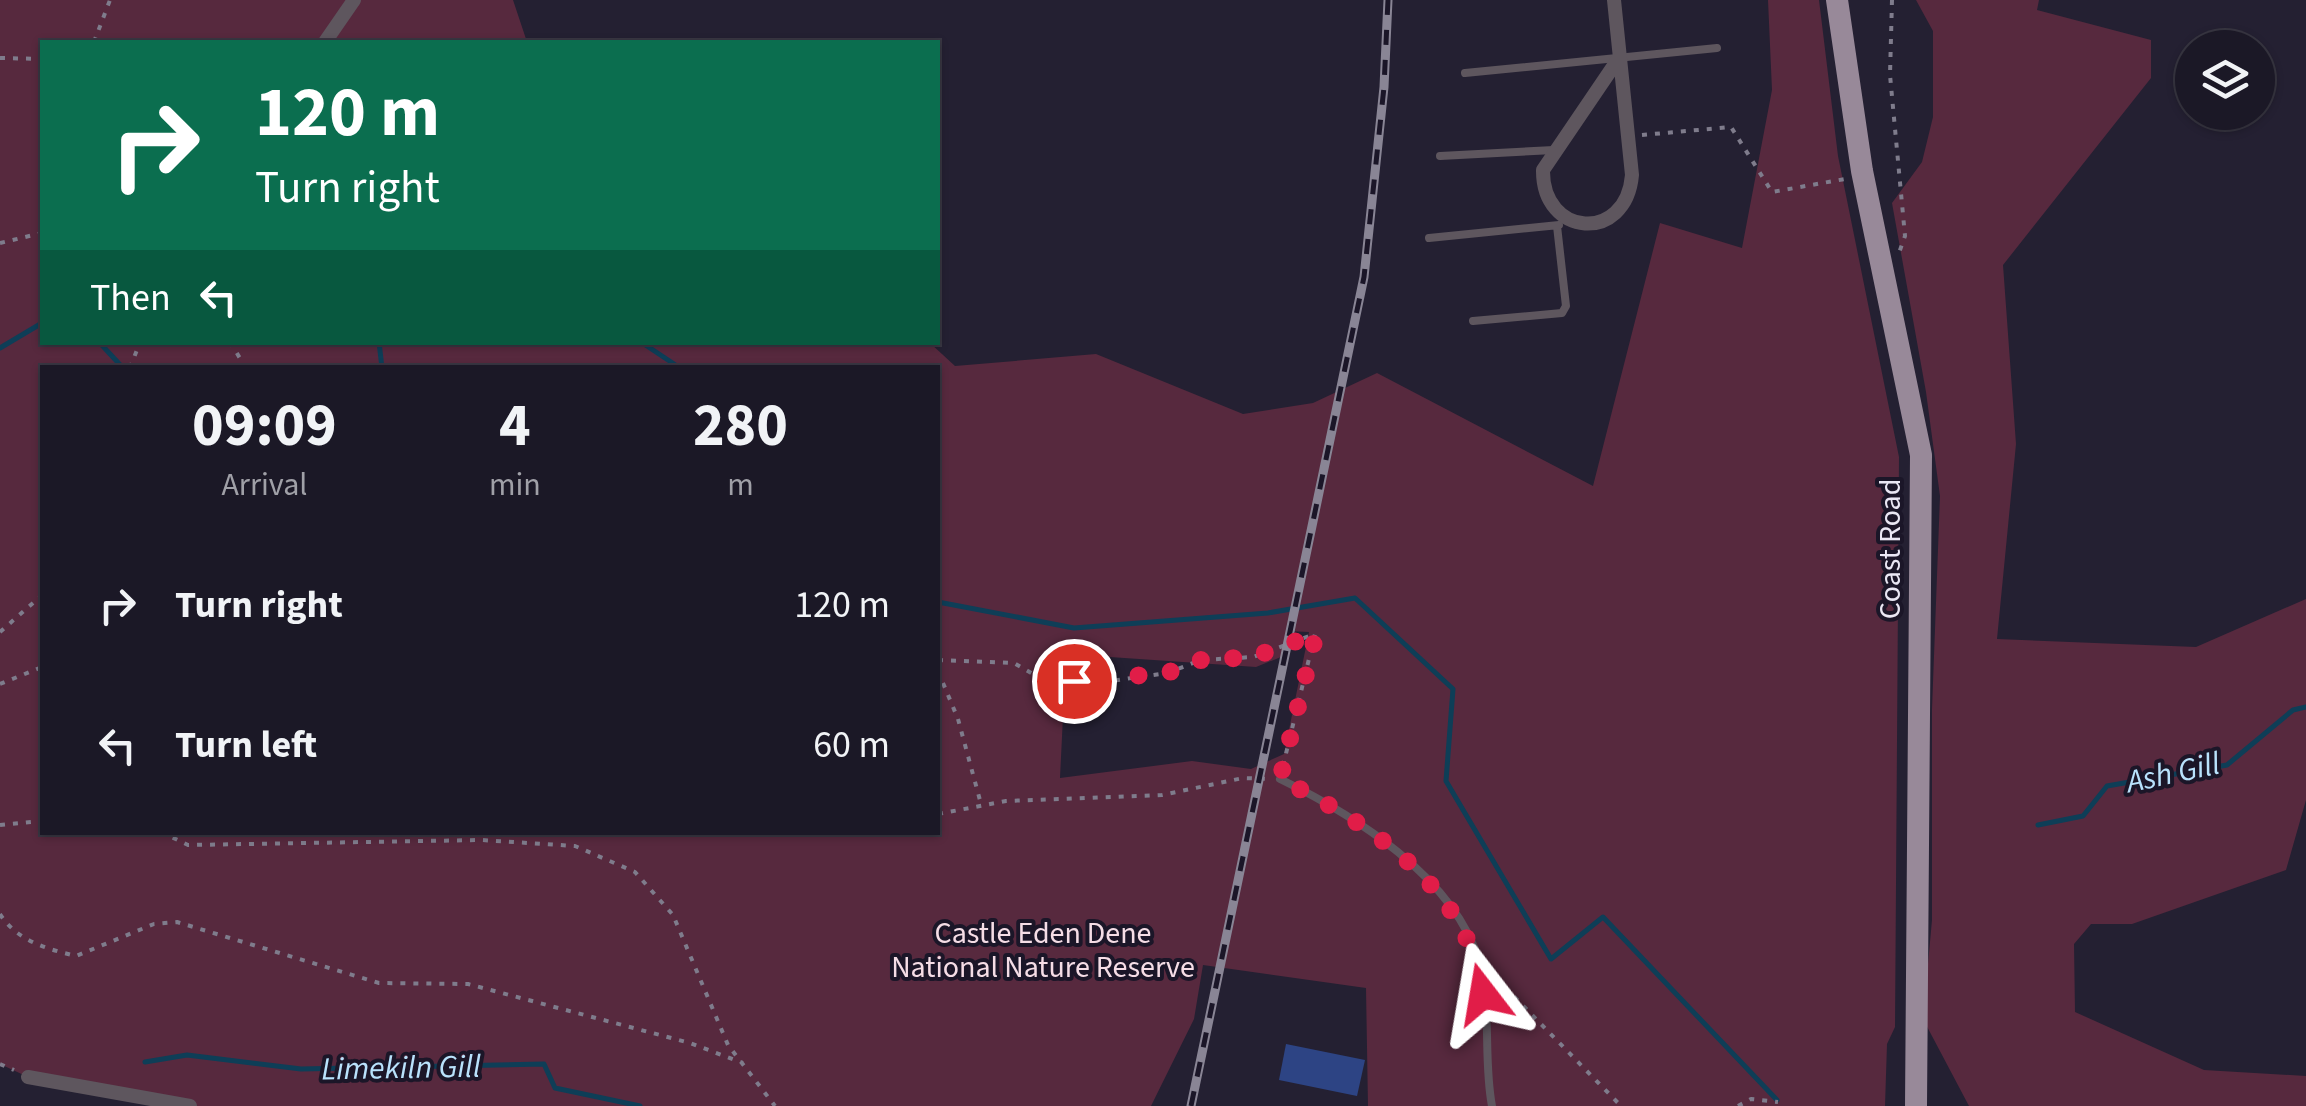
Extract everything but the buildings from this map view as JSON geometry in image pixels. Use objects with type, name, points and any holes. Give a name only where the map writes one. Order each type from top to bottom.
[{"type":"main road","name":"Coast Road","points":[[1837,0],[1862,171],[1921,455],[1916,1106]]},
{"type":"street","points":[[325,40],[354,0]]},
{"type":"street","points":[[1614,0],[1620,58],[1628,137],[1630,188],[1620,210],[1596,223],[1562,222],[1543,188],[1543,170],[1620,58]]},
{"type":"street","points":[[28,1076],[190,1106]]},
{"type":"lane","points":[[1465,72],[1717,48]]},
{"type":"lane","points":[[1440,156],[1554,150]]},
{"type":"lane","points":[[1429,238],[1562,222],[1566,306],[1562,313],[1472,322]]},
{"type":"lane","points":[[1280,779],[1358,823],[1414,865],[1447,904],[1478,960],[1492,1106]]},
{"type":"path","points":[[95,40],[110,0]]},
{"type":"path","points":[[1881,265],[1900,252],[1905,236],[1890,75],[1892,0]]},
{"type":"path","points":[[0,58],[40,59]]},
{"type":"path","points":[[1628,137],[1731,127],[1772,192],[1846,179]]},
{"type":"path","points":[[0,243],[40,233]]},
{"type":"path","points":[[0,632],[40,597]]},
{"type":"path","points":[[940,660],[1014,663],[1046,680],[1104,682],[1167,673],[1201,660],[1253,657],[1316,634],[1280,779],[1243,778],[1162,795],[982,804],[940,814]]},
{"type":"path","points":[[0,684],[40,668]]},
{"type":"path","points":[[940,676],[958,719],[982,804]]},
{"type":"path","points":[[0,825],[40,821]]},
{"type":"path","points":[[167,835],[188,845],[482,840],[575,846],[636,872],[673,915],[728,1045],[775,1106]]},
{"type":"path","points":[[0,914],[8,928],[29,940],[76,956],[154,924],[177,922],[379,983],[468,984],[690,1043],[743,1063]]},
{"type":"path","points":[[1478,960],[1621,1106]]},
{"type":"path","points":[[1738,1106],[1751,1099],[1778,1102]]},
{"type":"green space","name":"Castle Eden Dene National Nature Reserve","points":[[0,0],[513,0],[526,40],[40,40],[40,345],[932,345],[955,366],[1096,354],[1243,414],[1313,403],[1377,373],[1593,486],[1660,223],[1742,248],[1772,90],[1768,0],[1819,0],[1838,156],[1899,457],[1895,1027],[1887,1044],[1885,1106],[1368,1106],[1366,988],[1203,965],[1194,1019],[1151,1106],[190,1106],[28,1077],[0,1064]],"holes":[[[1287,631],[1309,632],[1284,754],[1251,769],[1192,761],[1060,778],[1066,654],[1256,667],[1281,657]]]},
{"type":"green space","points":[[1916,0],[2039,0],[2037,10],[2151,40],[2151,78],[2003,265],[2016,444],[1997,639],[2196,647],[2306,599],[2306,800],[2286,870],[2132,924],[2091,924],[2074,944],[2075,1012],[2204,1070],[2306,1076],[2306,1106],[1969,1106],[1923,1019],[1932,920],[1932,709],[1940,496],[1892,203],[1922,162],[1933,117],[1933,31]]},
{"type":"waterway","points":[[0,348],[40,324]]},
{"type":"waterway","points":[[102,345],[120,365]]},
{"type":"waterway","points":[[379,345],[382,365]]},
{"type":"waterway","points":[[646,345],[676,365]]},
{"type":"waterway","points":[[940,602],[1074,628],[1268,613],[1355,598],[1453,689],[1446,781],[1551,959],[1603,917],[1777,1100]]},
{"type":"waterway","name":"Ash Gill","points":[[2038,825],[2083,816],[2107,786],[2227,765],[2293,710],[2306,707]]},
{"type":"waterway","name":"Limekiln Gill","points":[[145,1062],[187,1055],[301,1069],[544,1064],[555,1088],[640,1106]]},
{"type":"railway","points":[[1191,1106],[1364,277],[1384,87],[1388,0]]},
{"type":"route","points":[[1074,681],[1104,682],[1167,673],[1201,660],[1253,657],[1316,634],[1280,779],[1316,796],[1414,865],[1447,904],[1478,960],[1483,994]]}]
